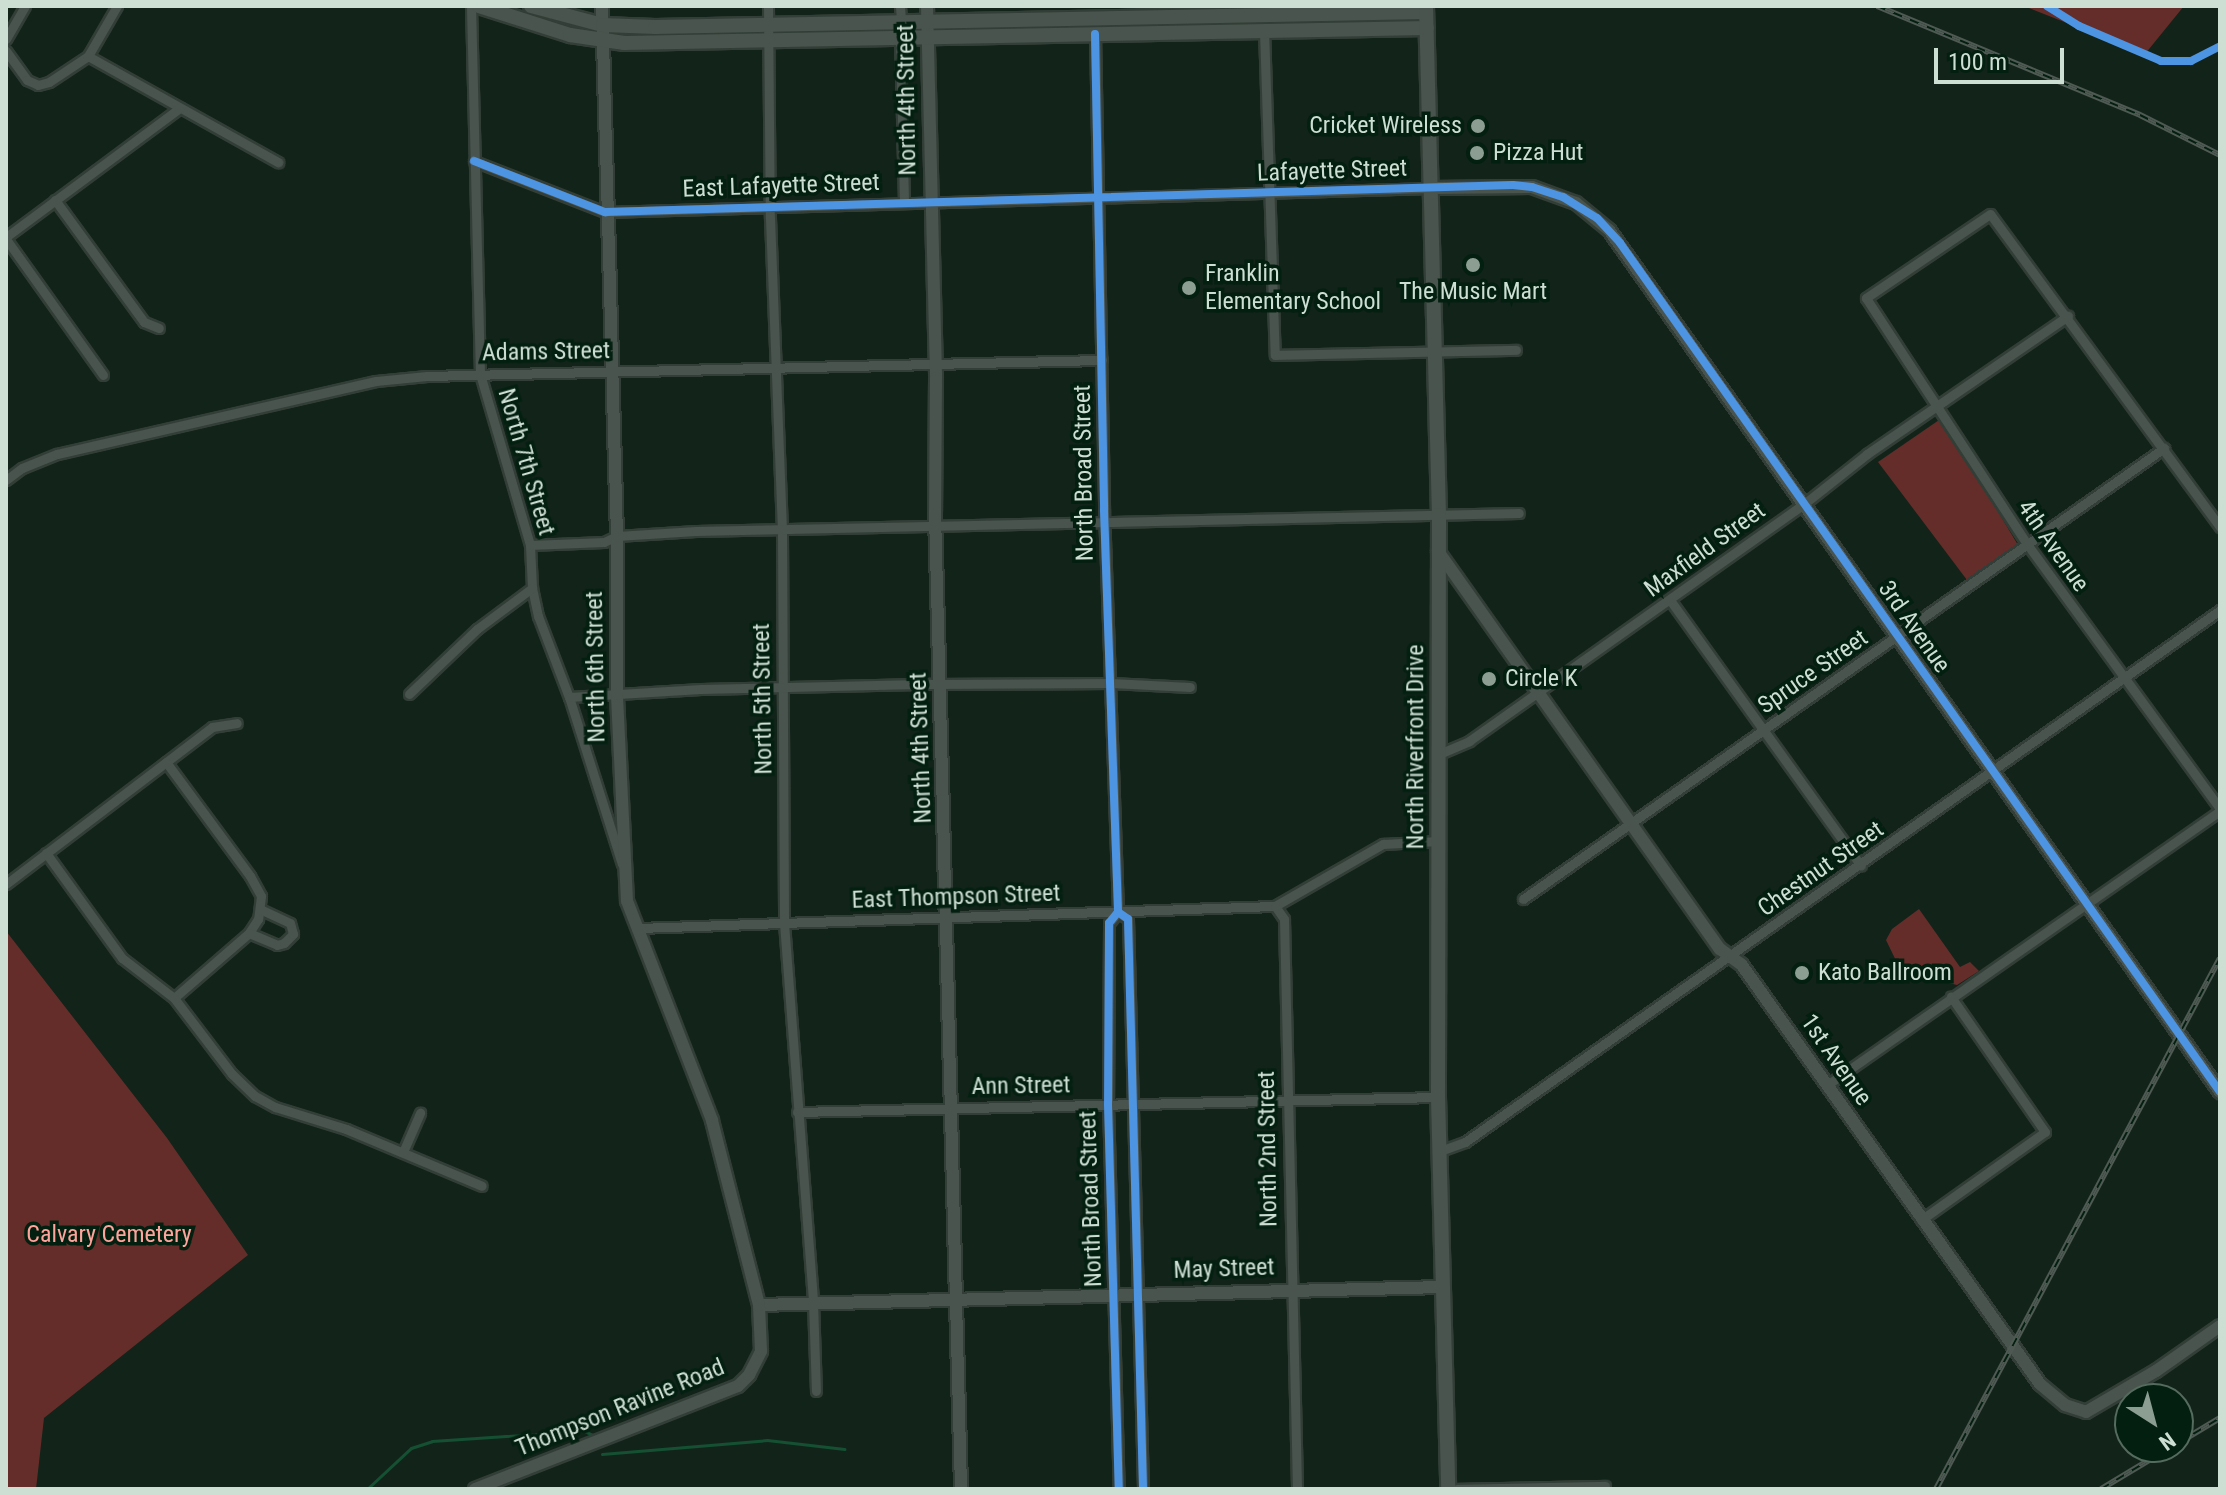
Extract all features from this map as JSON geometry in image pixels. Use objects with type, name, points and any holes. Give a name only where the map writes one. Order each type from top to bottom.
[{"type":"main road","points":[[479,6],[604,42],[1095,12],[1368,12],[1426,9]]},
{"type":"main road","points":[[531,6],[603,25],[900,38],[1427,28]]},
{"type":"main road","points":[[1368,12],[1394,6]]},
{"type":"main road","name":"North Riverfront Drive","points":[[1426,9],[1439,515],[1438,1097],[1448,1489]]},
{"type":"street","points":[[6,39],[25,6]]},
{"type":"street","points":[[6,51],[27,80],[38,85],[49,82],[88,56],[117,6]]},
{"type":"street","name":"North 7th Street","points":[[471,6],[480,374],[530,545],[532,588],[538,616],[569,697],[623,866]]},
{"type":"street","name":"North 6th Street","points":[[602,6],[605,212],[617,536],[617,694],[627,901],[712,1120],[759,1305]]},
{"type":"street","name":"North 5th Street","points":[[768,6],[770,206],[782,532],[784,923],[813,1302],[816,1391]]},
{"type":"street","points":[[900,6],[901,22]]},
{"type":"street","name":"North 4th Street","points":[[927,6],[935,364],[935,527],[942,684],[961,1489]]},
{"type":"street","points":[[1264,10],[1267,193],[1275,355],[1516,350]]},
{"type":"street","name":"North Broad Street","points":[[1095,34],[1104,524],[1118,912],[1109,923],[1108,1104],[1119,1489]]},
{"type":"street","points":[[900,38],[904,201]]},
{"type":"street","points":[[88,56],[278,162]]},
{"type":"street","points":[[103,375],[6,238],[180,108]]},
{"type":"street","name":"East Lafayette Street","points":[[474,161],[605,212],[1100,197]]},
{"type":"street","name":"Lafayette Street","points":[[1100,197],[1513,185],[1563,197]]},
{"type":"street","name":"3rd Avenue","points":[[1563,197],[1597,218],[1620,243],[2220,1092]]},
{"type":"street","points":[[55,200],[144,322],[159,328]]},
{"type":"street","name":"4th Avenue","points":[[2068,316],[1990,214],[1866,298],[1934,407],[2027,544],[2220,810]]},
{"type":"street","points":[[2068,316],[2220,527]]},
{"type":"street","name":"Maxfield Street","points":[[1439,754],[1461,747],[1804,504],[1934,407],[2068,316]]},
{"type":"street","name":"Adams Street","points":[[6,480],[22,468],[57,454],[376,381],[480,374],[1102,360]]},
{"type":"street","name":"Spruce Street","points":[[1523,899],[2164,448]]},
{"type":"street","points":[[530,545],[604,542],[617,536],[696,531],[782,532],[1519,513]]},
{"type":"street","name":"1st Avenue","points":[[1438,551],[1720,949],[1741,964],[2040,1384],[2075,1411],[2097,1409],[2220,1326]]},
{"type":"street","points":[[409,694],[477,629],[532,588]]},
{"type":"street","points":[[1670,600],[1861,866]]},
{"type":"street","name":"Chestnut Street","points":[[1440,1151],[1465,1142],[1731,958],[2220,610]]},
{"type":"street","points":[[569,697],[942,684],[1111,683],[1190,687]]},
{"type":"street","points":[[6,884],[212,727],[237,723]]},
{"type":"street","points":[[166,762],[250,876],[261,896],[260,909],[249,933],[174,998]]},
{"type":"street","points":[[1827,1085],[2220,810]]},
{"type":"street","points":[[1275,906],[1374,848],[1396,841],[1438,841]]},
{"type":"street","points":[[46,853],[122,958],[174,998],[232,1074],[255,1096],[403,1152],[482,1186]]},
{"type":"street","name":"East Thompson Street","points":[[638,928],[1275,906]]},
{"type":"street","name":"North 2nd Street","points":[[1275,906],[1284,919],[1297,1489]]},
{"type":"street","points":[[249,933],[277,945],[293,934],[290,923],[260,909]]},
{"type":"street","name":"North Broad Street","points":[[1118,912],[1128,919],[1143,1489]]},
{"type":"street","points":[[1921,1220],[2045,1132],[1951,997]]},
{"type":"street","name":"Ann Street","points":[[797,1112],[1438,1097]]},
{"type":"street","points":[[403,1152],[420,1113]]},
{"type":"street","name":"May Street","points":[[813,1302],[1443,1287]]},
{"type":"street","points":[[759,1305],[813,1302]]},
{"type":"street","name":"Thompson Ravine Road","points":[[475,1489],[738,1386],[749,1375],[761,1351],[759,1305]]},
{"type":"street","points":[[1457,1489],[1605,1486]]},
{"type":"green space","points":[[2024,6],[2184,6],[2145,54]]},
{"type":"green space","points":[[1942,418],[2018,545],[1967,580],[1878,462]]},
{"type":"green space","points":[[1919,909],[1960,967],[1970,962],[1979,971],[1957,985],[1901,971],[1886,940],[1892,929]]},
{"type":"green space","name":"Calvary Cemetery","points":[[6,931],[167,1138],[248,1255],[44,1418],[36,1489],[6,1489]]},
{"type":"waterway","points":[[367,1489],[411,1448],[432,1441],[584,1431],[593,1435]]},
{"type":"waterway","points":[[602,1454],[767,1440],[844,1449]]},
{"type":"railway","points":[[1877,6],[2140,115],[2220,155]]},
{"type":"railway","points":[[1936,1489],[2220,958]]},
{"type":"railway","points":[[2194,1433],[2220,1418]]},
{"type":"railway","points":[[2101,1489],[2144,1463]]},
{"type":"cycle path","points":[[2047,6],[2079,26],[2161,61],[2191,61],[2220,46]]},
{"type":"cycle path","points":[[1095,34],[1104,510],[1118,912],[1109,923],[1108,1104],[1119,1489]]},
{"type":"cycle path","points":[[474,161],[605,212],[1513,185],[1532,187],[1563,197],[1597,218],[1620,243],[2220,1092]]},
{"type":"cycle path","points":[[1118,912],[1128,919],[1143,1489]]},
{"type":"place","name":"Cricket Wireless","points":[[1478,126]]},
{"type":"place","name":"Pizza Hut","points":[[1477,153]]},
{"type":"place","name":"The Music Mart","points":[[1473,265]]},
{"type":"place","name":"Franklin Elementary School","points":[[1189,288]]},
{"type":"place","name":"Circle K","points":[[1489,679]]},
{"type":"place","name":"Kato Ballroom","points":[[1802,973]]}]
